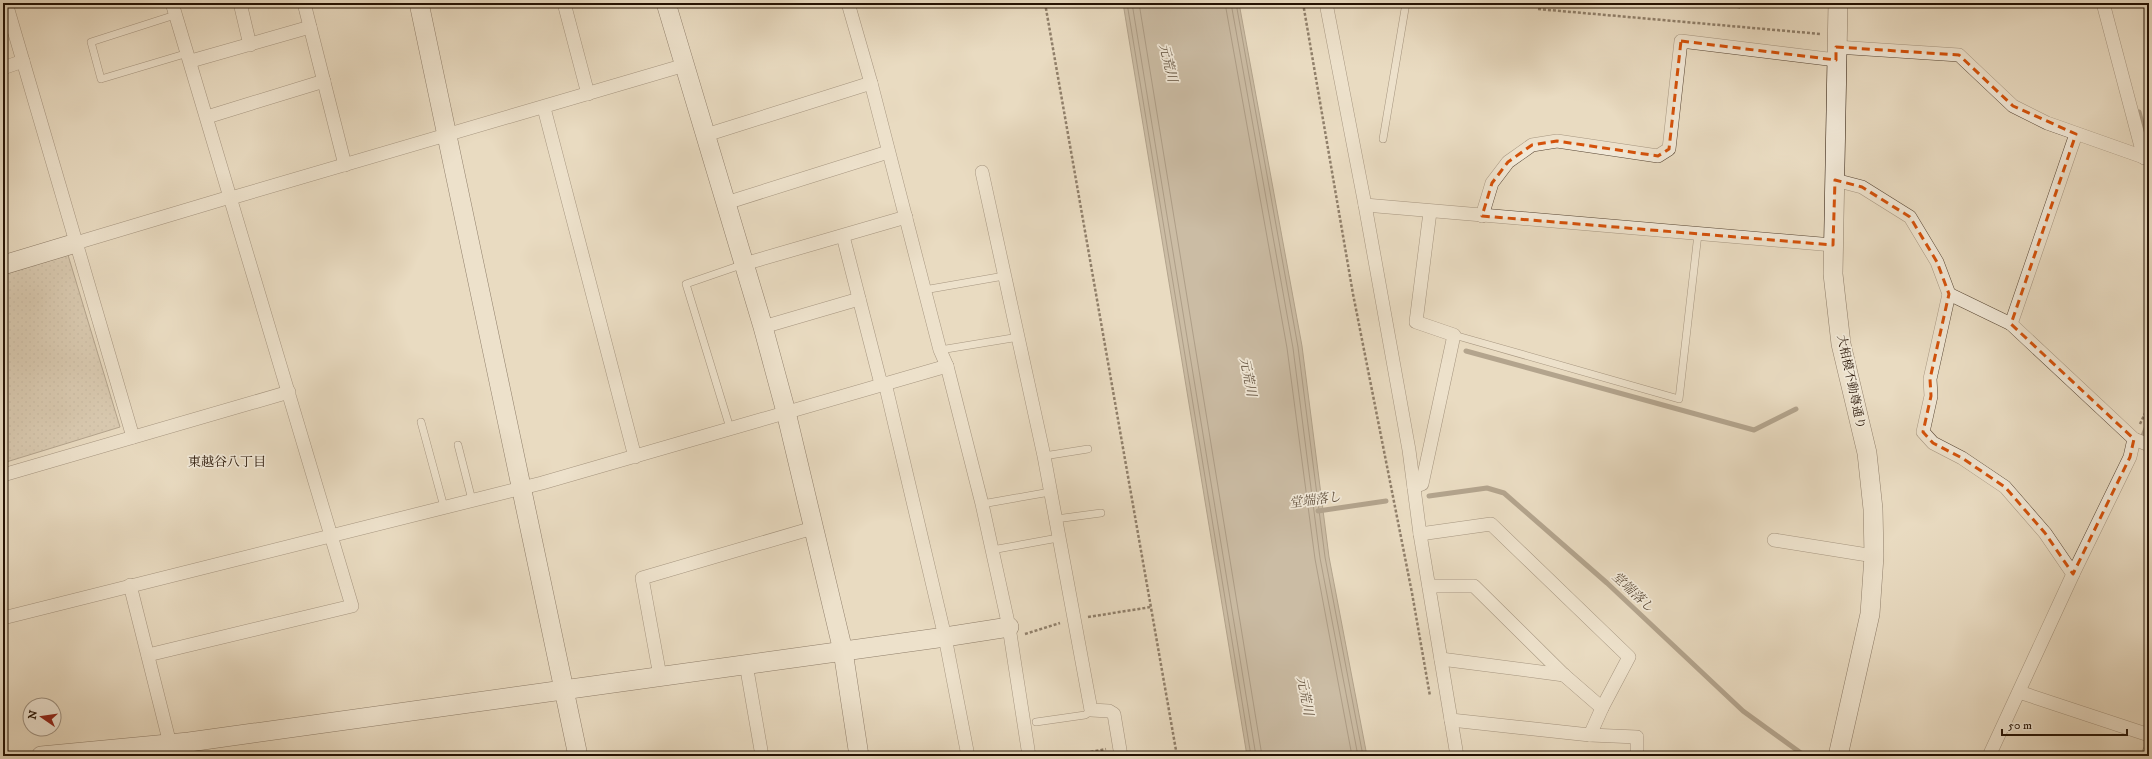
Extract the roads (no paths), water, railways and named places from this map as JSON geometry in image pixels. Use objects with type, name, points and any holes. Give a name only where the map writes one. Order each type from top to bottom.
[{"type":"street","points":[[6,3],[132,437]]},
{"type":"street","points":[[240,3],[250,45]]},
{"type":"street","points":[[304,3],[345,165]]},
{"type":"street","points":[[419,3],[578,756]]},
{"type":"street","points":[[564,3],[588,94]]},
{"type":"street","points":[[666,3],[763,327],[786,412],[844,651],[859,756]]},
{"type":"street","points":[[848,3],[871,83],[940,350],[947,366],[982,504],[1009,627],[1029,756]]},
{"type":"street","points":[[1326,3],[1365,205],[1414,487],[1420,534],[1457,756]]},
{"type":"street","name":"大相模不動尊通り","points":[[1838,3],[1835,180],[1832,245],[1833,274],[1841,344],[1867,453],[1873,509],[1874,556],[1870,614],[1838,756]]},
{"type":"street","points":[[2103,3],[2147,158]]},
{"type":"street","points":[[148,655],[352,606],[174,9]]},
{"type":"street","points":[[189,57],[250,45],[310,27]]},
{"type":"street","points":[[1482,216],[1492,183],[1508,162],[1532,145],[1557,141],[1658,156],[1669,150],[1681,42],[1837,48],[1959,55],[2013,106],[2047,123],[2147,158]]},
{"type":"street","points":[[3,68],[23,61]]},
{"type":"street","points":[[3,264],[231,197],[544,108],[685,65]]},
{"type":"street","points":[[207,117],[324,81]]},
{"type":"street","points":[[706,135],[871,83]]},
{"type":"street","points":[[544,108],[635,457]]},
{"type":"street","points":[[2011,324],[2076,134]]},
{"type":"street","points":[[726,203],[888,152]]},
{"type":"street","points":[[982,172],[1044,456],[1056,519],[1058,538],[1078,633],[1090,710],[1109,711],[1114,714],[1120,751]]},
{"type":"street","points":[[1835,180],[1862,187],[1910,217],[1937,262],[1949,294],[1930,378],[1931,396],[1923,432],[1933,443],[1962,458],[2006,487],[2046,533],[2073,574]]},
{"type":"street","points":[[1365,205],[1430,212],[1832,245]]},
{"type":"street","points":[[1414,487],[1422,484],[1454,335],[1416,322],[1430,212]]},
{"type":"street","points":[[744,264],[906,217]]},
{"type":"street","points":[[843,236],[883,384],[945,637],[968,756]]},
{"type":"street","points":[[1949,294],[2011,324],[2134,439],[2149,445]]},
{"type":"street","points":[[763,327],[859,299]]},
{"type":"street","points":[[3,618],[521,488],[635,457],[730,428],[947,366]]},
{"type":"street","points":[[3,475],[289,392]]},
{"type":"street","points":[[1988,756],[2073,574],[2130,457],[2134,439]]},
{"type":"street","points":[[1420,534],[1491,524],[1629,657],[1590,734]]},
{"type":"street","points":[[660,676],[642,578],[813,528]]},
{"type":"street","points":[[1774,540],[1874,556]]},
{"type":"street","points":[[130,585],[170,750]]},
{"type":"street","points":[[1429,586],[1474,586],[1564,675],[1602,708]]},
{"type":"street","points":[[41,756],[170,750],[564,690],[1009,627]]},
{"type":"street","points":[[1441,659],[1564,675]]},
{"type":"street","points":[[746,664],[762,756]]},
{"type":"street","points":[[2019,692],[2149,735]]},
{"type":"street","points":[[1451,720],[1590,734],[1638,737],[1637,756]]},
{"type":"street","points":[[2148,756],[2149,752]]},
{"type":"lane","points":[[1383,139],[1406,3]]},
{"type":"lane","points":[[174,9],[91,42],[100,79],[189,57]]},
{"type":"lane","points":[[1454,335],[1679,399],[1698,234]]},
{"type":"lane","points":[[730,428],[686,284],[744,264]]},
{"type":"lane","points":[[924,290],[1004,276]]},
{"type":"lane","points":[[940,350],[1019,337]]},
{"type":"lane","points":[[421,422],[444,507]]},
{"type":"lane","points":[[458,445],[472,500]]},
{"type":"lane","points":[[1044,456],[1088,448]]},
{"type":"lane","points":[[982,504],[1050,492]]},
{"type":"lane","points":[[1056,519],[1101,513]]},
{"type":"lane","points":[[992,550],[1058,538]]},
{"type":"lane","points":[[1036,722],[1085,715],[1092,710]]},
{"type":"water","name":"元荒川","points":[[1123,3],[1239,3],[1302,346],[1329,557],[1367,756],[1247,756]]},
{"type":"waterway","points":[[2139,112],[2149,150]]},
{"type":"waterway","points":[[1466,351],[1754,430],[1796,409]]},
{"type":"waterway","points":[[2143,436],[2149,421]]},
{"type":"waterway","name":"堂端落し","points":[[1429,496],[1487,488],[1504,493],[1607,583],[1743,711],[1805,756]]},
{"type":"waterway","name":"堂端落し","points":[[1318,511],[1386,501]]},
{"type":"district","name":"東越谷八丁目","points":[[227,462]]}]
